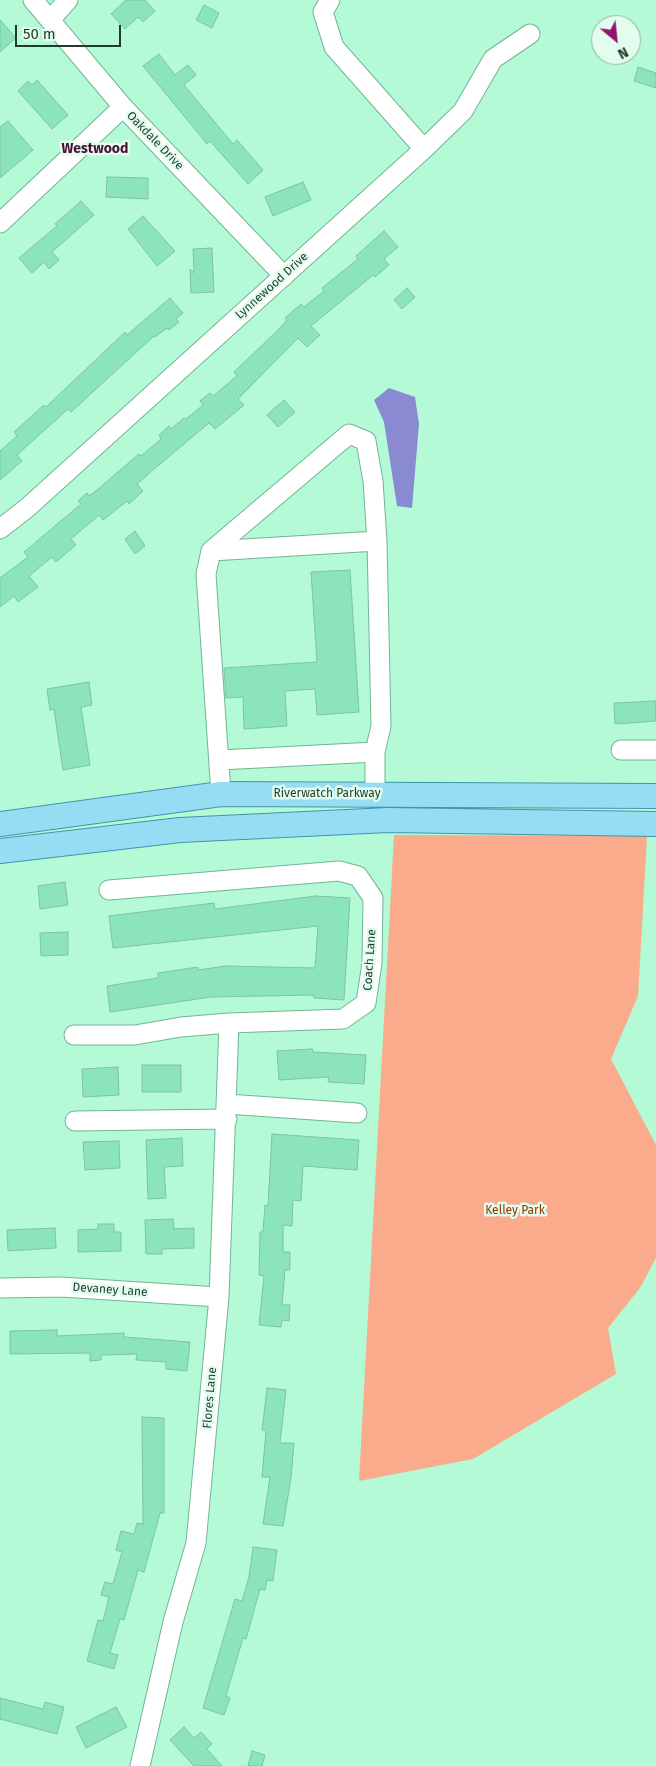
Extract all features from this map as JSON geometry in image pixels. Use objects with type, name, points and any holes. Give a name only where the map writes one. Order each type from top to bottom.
[{"type":"main road","name":"Riverwatch Parkway","points":[[0,824],[221,794],[656,796]]},
{"type":"main road","points":[[0,851],[180,830],[388,820],[656,824]]},
{"type":"street","name":"Oakdale Drive","points":[[33,0],[51,19],[123,107],[284,276]]},
{"type":"street","points":[[51,19],[68,0]]},
{"type":"street","points":[[330,0],[323,12],[334,47],[424,149]]},
{"type":"street","name":"Lynnewood Drive","points":[[0,529],[26,508],[424,149],[462,111],[493,59],[530,34]]},
{"type":"street","points":[[0,223],[123,107]]},
{"type":"street","points":[[221,794],[206,574],[211,551],[349,434],[366,441],[373,481],[377,541],[381,726],[375,752],[375,794]]},
{"type":"street","points":[[211,551],[377,541]]},
{"type":"street","points":[[620,750],[656,750]]},
{"type":"street","points":[[220,760],[375,752]]},
{"type":"street","name":"Coach Lane","points":[[74,1034],[135,1035],[182,1027],[229,1023],[343,1018],[366,1003],[372,963],[373,898],[358,876],[339,870],[108,890]]},
{"type":"street","name":"Flores Lane","points":[[140,1766],[173,1622],[196,1543],[219,1297],[229,1023]]},
{"type":"street","points":[[75,1121],[227,1112],[357,1113]]},
{"type":"street","name":"Devaney Lane","points":[[0,1288],[61,1287],[219,1297]]},
{"type":"green space","name":"Kelley Park","points":[[394,835],[647,836],[638,996],[611,1059],[656,1145],[656,1258],[640,1288],[608,1328],[616,1374],[473,1459],[359,1481]]},
{"type":"water","points":[[389,388],[415,397],[419,424],[412,508],[397,506],[384,422],[374,400]]},
{"type":"building","points":[[126,0],[145,0],[155,11],[143,22],[138,17],[125,29],[111,14]]},
{"type":"building","points":[[204,5],[219,13],[212,28],[196,20]]},
{"type":"building","points":[[0,20],[16,38],[0,52]]},
{"type":"building","points":[[159,54],[175,75],[188,65],[196,75],[184,85],[233,144],[237,140],[263,170],[248,184],[210,141],[207,144],[143,66]]},
{"type":"building","points":[[638,67],[656,73],[656,88],[634,81]]},
{"type":"building","points":[[37,80],[68,115],[52,129],[18,91],[28,81],[32,85]]},
{"type":"building","points":[[8,121],[33,150],[0,178],[0,127]]},
{"type":"building","points":[[107,177],[148,178],[148,199],[106,197]]},
{"type":"building","points":[[303,182],[311,200],[273,216],[265,197]]},
{"type":"building","points":[[81,201],[94,215],[52,252],[59,260],[49,269],[44,262],[32,273],[19,258],[57,226],[55,224]]},
{"type":"building","points":[[143,216],[175,251],[157,266],[128,229]]},
{"type":"building","points":[[384,231],[398,247],[384,259],[389,265],[375,277],[373,275],[311,326],[320,335],[307,347],[298,338],[238,399],[244,405],[215,429],[209,423],[137,484],[143,491],[129,504],[127,501],[103,520],[99,515],[71,539],[76,545],[56,562],[52,557],[29,576],[38,587],[18,602],[14,596],[0,607],[0,578],[28,557],[24,552],[81,504],[78,501],[87,493],[89,496],[139,454],[141,456],[161,439],[159,435],[169,426],[171,429],[184,418],[186,419],[203,405],[200,401],[210,393],[213,396],[237,376],[234,372],[277,331],[287,320],[285,318],[301,304],[304,307],[324,291],[322,288],[358,259],[356,256]]},
{"type":"building","points":[[212,248],[214,292],[191,293],[190,269],[194,273],[193,249]]},
{"type":"building","points":[[407,288],[415,297],[402,309],[394,300]]},
{"type":"building","points":[[170,298],[183,313],[176,319],[179,322],[169,330],[167,328],[154,336],[71,412],[68,409],[17,455],[22,461],[0,480],[0,451],[17,436],[14,432],[44,405],[46,407],[125,332],[127,335]]},
{"type":"building","points":[[284,400],[295,412],[278,427],[267,415]]},
{"type":"building","points":[[135,531],[145,546],[135,554],[125,539]]},
{"type":"building","points":[[350,570],[359,712],[317,715],[315,689],[285,691],[287,726],[244,729],[243,697],[226,698],[224,668],[317,662],[311,572]]},
{"type":"building","points":[[89,682],[92,705],[81,707],[90,765],[63,770],[54,709],[50,710],[47,689]]},
{"type":"building","points":[[656,701],[656,721],[615,724],[614,703]]},
{"type":"building","points":[[65,882],[68,905],[40,909],[38,886]]},
{"type":"building","points":[[316,896],[350,898],[344,1000],[314,998],[314,995],[211,997],[110,1012],[107,986],[158,978],[158,973],[198,967],[198,970],[226,966],[315,968],[318,926],[113,948],[109,916],[214,903],[215,909]]},
{"type":"building","points":[[68,932],[68,955],[41,956],[40,933]]},
{"type":"building","points":[[312,1049],[313,1052],[366,1055],[364,1084],[328,1082],[329,1077],[279,1080],[277,1051]]},
{"type":"building","points":[[142,1065],[181,1065],[181,1092],[142,1092]]},
{"type":"building","points":[[118,1067],[119,1095],[83,1097],[82,1069]]},
{"type":"building","points":[[272,1134],[359,1140],[357,1170],[303,1166],[301,1201],[293,1200],[292,1226],[283,1225],[283,1252],[290,1252],[290,1270],[285,1270],[282,1305],[290,1305],[289,1321],[282,1320],[281,1327],[259,1325],[264,1276],[259,1275],[260,1232],[263,1232],[265,1205],[268,1206]]},
{"type":"building","points":[[182,1138],[183,1166],[164,1167],[166,1198],[148,1199],[146,1140]]},
{"type":"building","points":[[119,1141],[120,1168],[85,1170],[83,1142]]},
{"type":"building","points":[[173,1219],[174,1229],[194,1228],[194,1248],[162,1249],[162,1254],[146,1254],[145,1220]]},
{"type":"building","points":[[98,1224],[114,1224],[114,1232],[121,1232],[121,1251],[78,1252],[78,1230],[98,1229]]},
{"type":"building","points":[[55,1228],[56,1248],[8,1251],[7,1230]]},
{"type":"building","points":[[57,1330],[57,1336],[124,1333],[124,1337],[190,1342],[187,1371],[166,1369],[166,1362],[136,1360],[137,1354],[101,1355],[101,1360],[90,1361],[90,1353],[10,1354],[10,1331]]},
{"type":"building","points":[[267,1388],[286,1390],[280,1443],[294,1443],[291,1478],[283,1526],[263,1524],[270,1477],[262,1477],[266,1430],[262,1430]]},
{"type":"building","points":[[142,1417],[164,1418],[164,1513],[160,1513],[144,1572],[138,1570],[124,1620],[120,1619],[110,1653],[118,1655],[114,1669],[87,1661],[98,1620],[103,1621],[109,1597],[101,1595],[105,1582],[113,1584],[122,1552],[116,1550],[121,1531],[134,1534],[137,1523],[143,1524]]},
{"type":"building","points":[[253,1547],[277,1550],[273,1581],[267,1580],[265,1590],[260,1589],[246,1639],[243,1638],[226,1696],[230,1698],[224,1715],[203,1708],[235,1599],[242,1601],[249,1577]]},
{"type":"building","points":[[0,1698],[43,1709],[45,1702],[64,1707],[57,1734],[0,1719]]},
{"type":"building","points":[[116,1707],[127,1727],[86,1748],[76,1727]]},
{"type":"building","points":[[184,1727],[194,1738],[201,1732],[212,1744],[207,1749],[222,1766],[194,1766],[170,1740]]},
{"type":"building","points":[[252,1751],[265,1755],[262,1766],[248,1766]]},
{"type":"district","name":"Westwood","points":[[95,149]]}]
